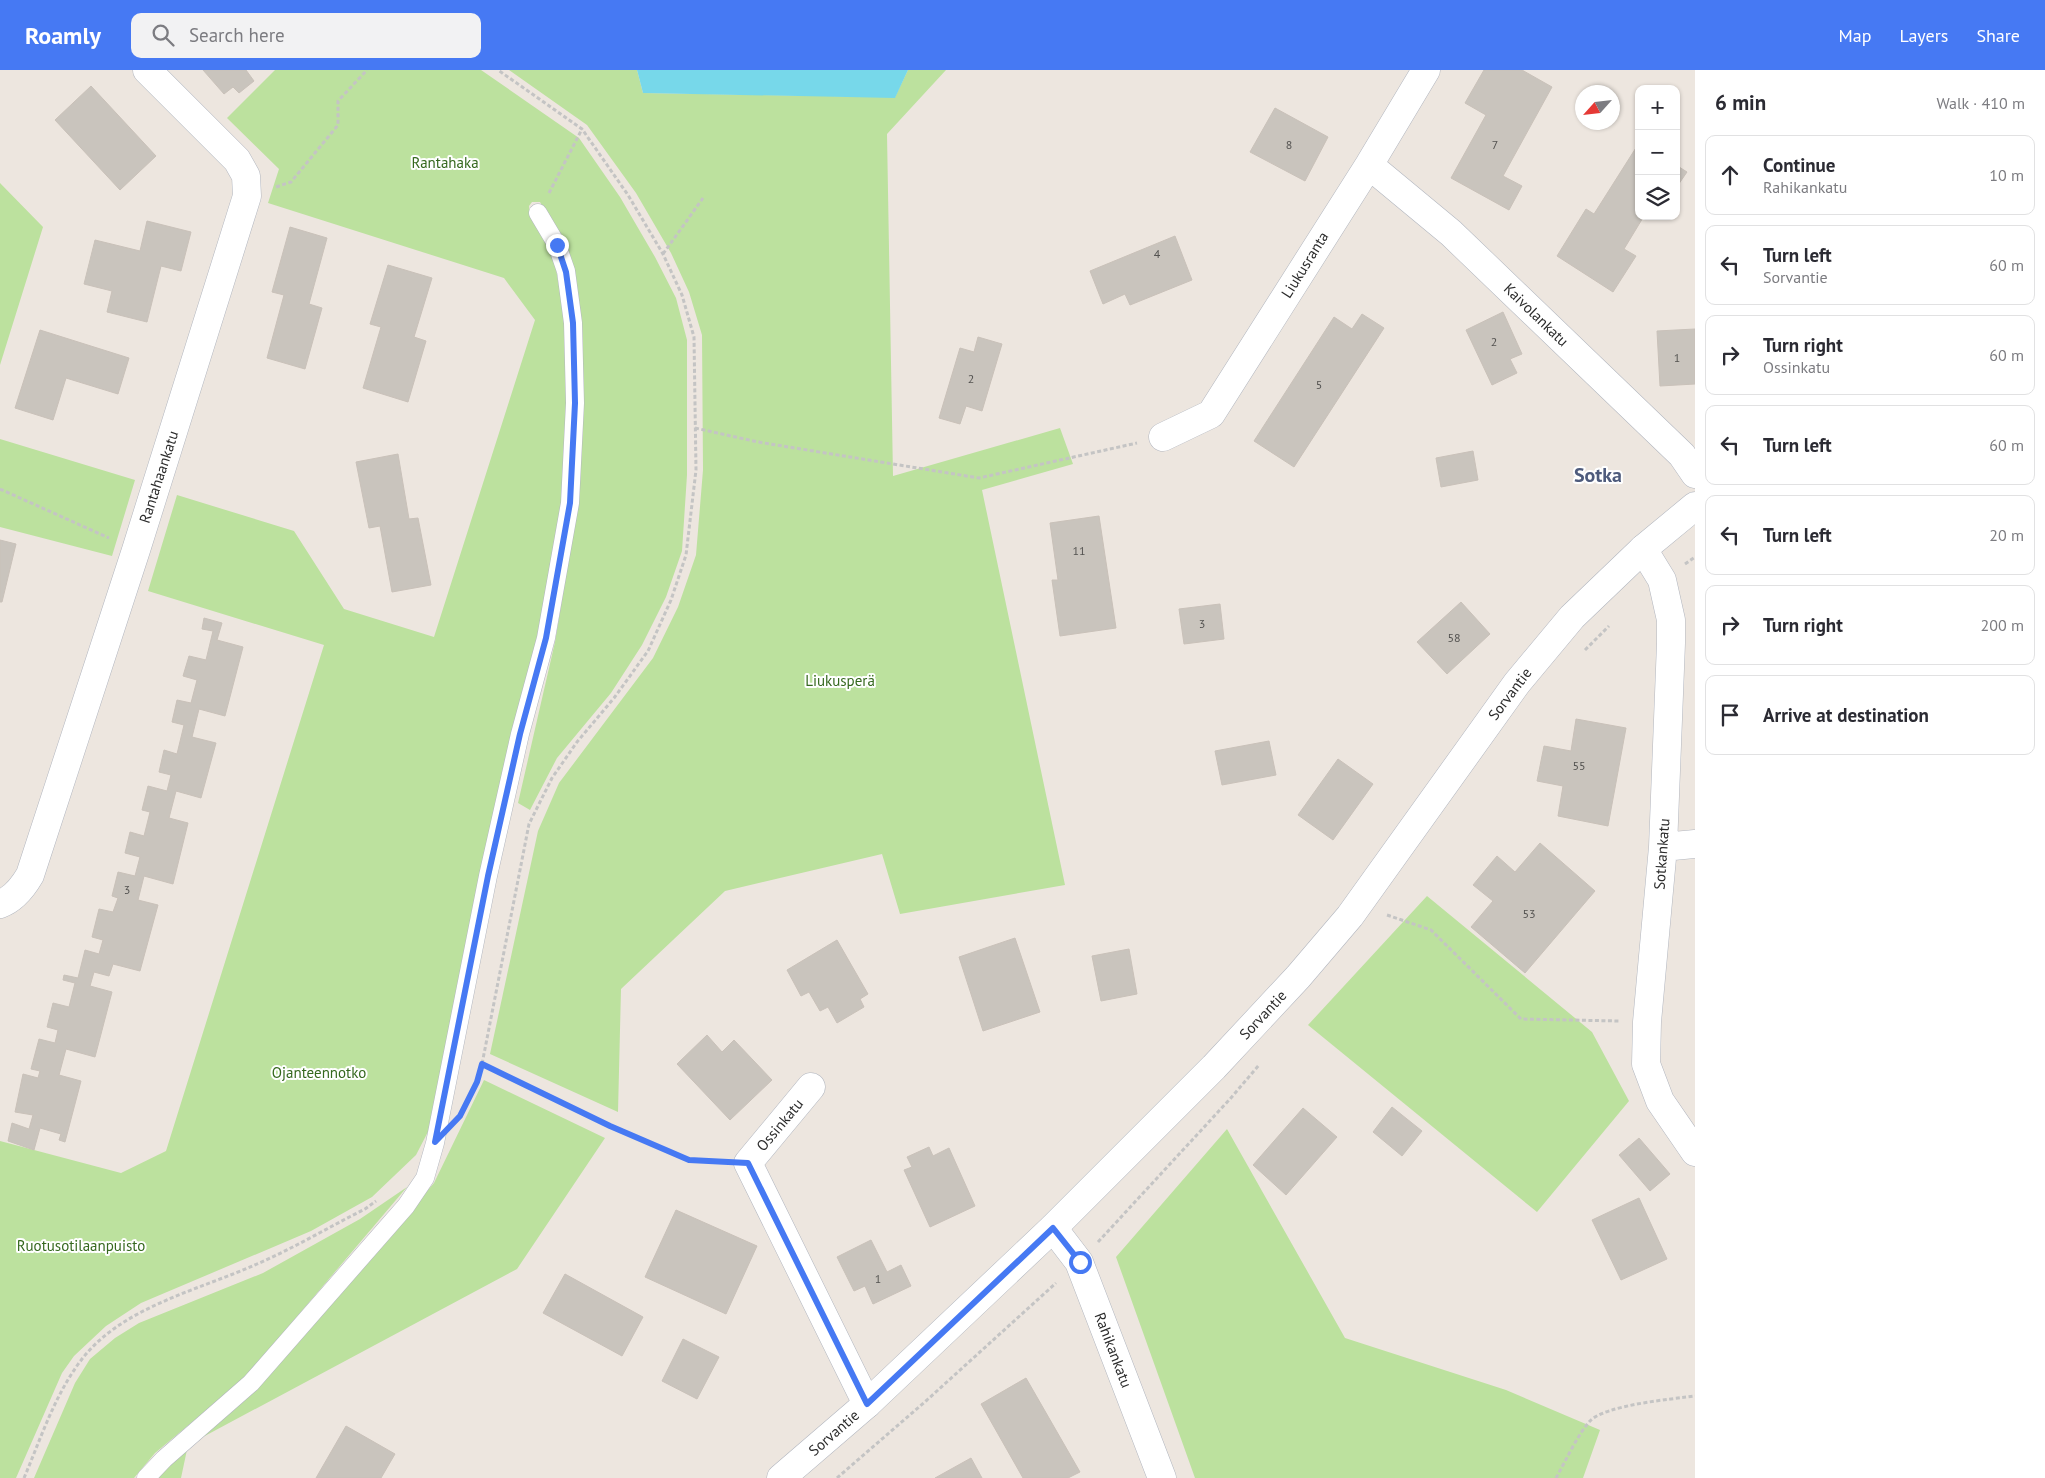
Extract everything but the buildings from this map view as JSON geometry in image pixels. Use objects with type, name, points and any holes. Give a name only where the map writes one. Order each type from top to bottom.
[{"type":"street","name":"Rantahaankatu","points":[[0,904],[6,902],[21,889],[30,875],[136,550],[247,196],[246,176],[237,160],[147,70]]},
{"type":"street","name":"Liukusranta","points":[[1163,437],[1211,414],[1369,165],[1426,70]]},
{"type":"street","name":"Kaivolankatu","points":[[1369,165],[1451,233],[1682,455],[1695,474]]},
{"type":"street","name":"Sorvantie","points":[[781,1478],[867,1404],[1053,1228],[1214,1067],[1298,977],[1350,916],[1517,683],[1572,617],[1643,549],[1695,506]]},
{"type":"street","name":"Sotkankatu","points":[[1643,549],[1662,580],[1671,620],[1663,847],[1647,1022],[1646,1064],[1653,1086],[1674,1123],[1695,1152]]},
{"type":"street","points":[[1663,847],[1695,844]]},
{"type":"street","name":"Ossinkatu","points":[[812,1087],[748,1163],[867,1404]]},
{"type":"street","name":"Rahikankatu","points":[[1053,1228],[1080,1262],[1162,1478]]},
{"type":"lane","points":[[146,1478],[164,1459],[251,1383],[406,1206],[425,1178],[441,1117],[488,876],[520,734],[546,638],[570,503],[575,403],[573,323],[566,272],[557,245],[538,214]]},
{"type":"path","points":[[247,196],[291,182],[338,124],[338,101],[367,70]]},
{"type":"path","points":[[468,1099],[477,1082],[482,1064],[529,824],[552,778],[577,742],[614,698],[648,651],[671,600],[687,546],[696,470],[694,337],[682,295],[663,254],[628,195],[582,129],[498,70]]},
{"type":"path","points":[[538,214],[582,129]]},
{"type":"path","points":[[663,254],[703,198]]},
{"type":"path","points":[[695,428],[758,442],[979,478],[1163,437]]},
{"type":"path","points":[[0,488],[136,550]]},
{"type":"path","points":[[1388,915],[1431,930],[1521,1019],[1647,1022]]},
{"type":"path","points":[[482,1064],[610,1126],[689,1160],[748,1163]]},
{"type":"path","points":[[24,1478],[62,1389],[82,1358],[109,1331],[153,1307],[257,1264],[365,1209],[381,1197]]},
{"type":"path","points":[[1556,1478],[1590,1421],[1604,1413],[1648,1403],[1695,1396]]},
{"type":"green space","points":[[275,70],[481,70],[579,138],[620,197],[655,257],[676,298],[687,340],[687,475],[682,551],[666,597],[642,645],[611,693],[557,758],[530,810],[518,803],[555,642],[578,503],[559,234],[540,202],[532,202],[529,206],[530,215],[554,257],[565,322],[568,401],[564,501],[542,636],[431,1126],[416,1155],[372,1197],[311,1231],[141,1303],[106,1326],[74,1356],[62,1373],[16,1478],[0,1478],[0,1141],[121,1173],[166,1151],[324,645],[148,591],[177,495],[294,531],[344,609],[434,637],[535,320],[504,278],[268,203],[279,169],[227,118]]},
{"type":"green space","name":"Liukusperä","points":[[509,70],[637,70],[643,93],[895,97],[908,70],[946,70],[887,134],[893,476],[1060,428],[1073,464],[982,490],[1065,885],[900,914],[882,854],[725,891],[621,989],[618,1112],[490,1054],[538,831],[559,783],[653,658],[678,607],[696,555],[703,470],[702,335],[689,292],[671,253],[636,193],[587,125]]},
{"type":"green space","points":[[0,183],[43,227],[0,365]]},
{"type":"green space","points":[[0,439],[135,480],[112,556],[0,527]]},
{"type":"green space","points":[[1427,896],[1592,1032],[1629,1101],[1537,1212],[1308,1025]]},
{"type":"green space","points":[[484,1080],[605,1138],[517,1269],[188,1445],[181,1478],[153,1478],[168,1457],[256,1387],[434,1183]]},
{"type":"green space","points":[[1227,1129],[1345,1338],[1506,1390],[1600,1430],[1583,1478],[1195,1478],[1116,1257]]},
{"type":"green space","points":[[407,1187],[244,1379],[155,1453],[134,1478],[34,1478],[75,1383],[90,1359],[115,1338],[139,1323],[263,1273],[360,1219]]},
{"type":"water","points":[[637,70],[908,70],[895,98],[643,93]]},
{"type":"district","name":"Sotka","points":[[1598,475]]},
{"type":"route","points":[[557,245],[566,272],[573,323],[575,403],[570,503],[546,638],[520,734],[488,876],[435,1142],[460,1116],[477,1082],[482,1064],[610,1126],[689,1160],[748,1163],[867,1404],[1053,1228],[1080,1262]]},
{"type":"park label","name":"Rantahaka","points":[[445,163]]},
{"type":"park label","name":"Ojanteennotko","points":[[319,1073]]},
{"type":"park label","name":"Ruotusotilaanpuisto","points":[[81,1246]]}]
